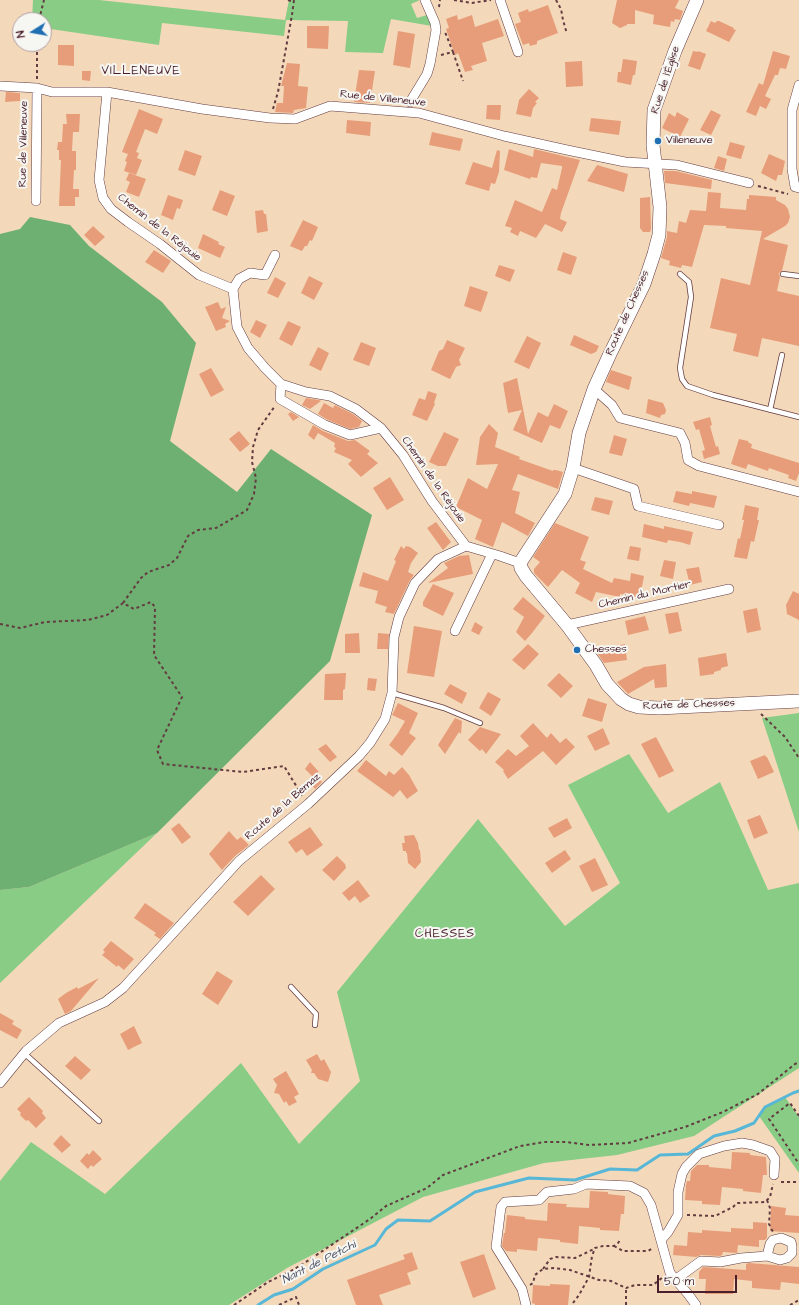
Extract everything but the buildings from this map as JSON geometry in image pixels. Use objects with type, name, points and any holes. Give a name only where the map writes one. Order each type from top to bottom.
[{"type":"main road","name":"Rue de l'Église","points":[[655,164],[652,137],[654,110],[674,51],[697,0]]},
{"type":"main road","name":"Route de Chesses","points":[[655,164],[660,207],[659,235],[654,254],[644,284],[594,389],[579,433],[573,468],[565,494],[520,564],[521,568],[567,625],[596,665],[607,684],[621,699],[629,704],[639,707],[659,708],[799,701]]},
{"type":"street","points":[[410,102],[427,74],[436,30],[435,23],[425,0]]},
{"type":"street","points":[[500,0],[518,52]]},
{"type":"street","points":[[799,85],[792,110],[792,169],[795,187],[799,188]]},
{"type":"street","name":"Rue de Villeneuve","points":[[0,86],[37,88],[52,92],[107,92],[202,110],[270,118],[295,119],[330,106],[419,113],[504,136],[625,162],[677,165],[749,183]]},
{"type":"street","name":"Rue de Villeneuve","points":[[36,201],[37,88]]},
{"type":"street","name":"Chemin de la Réjouie","points":[[107,92],[99,180],[103,198],[111,209],[199,274],[233,290],[237,327],[248,348],[281,384],[306,392],[330,396],[356,408],[381,428],[403,455],[432,501],[466,546]]},
{"type":"street","points":[[233,290],[239,279],[250,273],[265,275],[275,255]]},
{"type":"street","points":[[281,384],[280,399],[325,425],[350,435],[381,428]]},
{"type":"street","points":[[594,389],[612,405],[620,418],[680,433],[685,443],[688,460],[699,466],[799,492]]},
{"type":"street","points":[[573,468],[634,489],[638,506],[718,525]]},
{"type":"street","points":[[466,546],[520,564]]},
{"type":"street","name":"Route de la Bemaz","points":[[0,1083],[24,1053],[59,1023],[105,1002],[123,988],[239,861],[308,804],[359,756],[370,743],[385,719],[392,693],[394,637],[399,617],[415,583],[438,559],[466,546]]},
{"type":"street","points":[[455,631],[492,554]]},
{"type":"street","name":"Chemin du Mortier","points":[[567,625],[729,589]]},
{"type":"street","points":[[661,1240],[668,1232],[678,1215],[678,1192],[682,1174],[699,1154],[724,1146],[742,1143],[752,1144],[770,1151],[775,1159],[774,1178]]},
{"type":"street","points":[[526,1305],[522,1289],[496,1247],[501,1207],[505,1202],[539,1200],[546,1192],[574,1189],[586,1184],[630,1186],[644,1193],[651,1205],[670,1273],[696,1305]]},
{"type":"street","points":[[675,1280],[701,1261],[720,1262],[741,1258],[767,1256],[780,1260],[795,1254],[791,1242],[786,1239],[776,1238],[770,1244],[767,1256]]},
{"type":"lane","points":[[680,274],[689,282],[691,297],[680,368],[682,379],[687,386],[713,395],[799,417]]},
{"type":"lane","points":[[783,274],[799,276]]},
{"type":"lane","points":[[770,410],[782,355]]},
{"type":"lane","points":[[392,693],[444,708],[480,723]]},
{"type":"lane","points":[[291,987],[316,1014],[315,1025]]},
{"type":"lane","points":[[24,1053],[99,1121]]},
{"type":"path","points":[[41,12],[44,0]]},
{"type":"path","points":[[270,118],[278,92],[294,1],[288,0]]},
{"type":"path","points":[[454,0],[472,3],[494,0]]},
{"type":"path","points":[[556,0],[561,9],[567,34]]},
{"type":"path","points":[[37,52],[37,88]]},
{"type":"path","points":[[453,52],[463,81]]},
{"type":"path","points":[[749,183],[792,195]]},
{"type":"path","points":[[0,624],[20,628],[45,622],[88,620],[107,615],[123,603],[141,578],[148,572],[169,565],[177,558],[188,536],[198,530],[216,528],[247,510],[254,494],[256,478],[252,462],[253,447],[258,430],[280,399]]},
{"type":"path","points":[[123,603],[134,609],[151,602],[155,608],[154,655],[182,697],[157,750],[163,764],[243,772],[284,766],[308,804]]},
{"type":"path","points":[[750,703],[785,737],[799,758]]},
{"type":"path","points":[[234,1305],[268,1282],[304,1264],[370,1219],[386,1206],[427,1188],[443,1175],[520,1146],[545,1142],[566,1142],[589,1145],[628,1143],[685,1127],[723,1112],[758,1094],[799,1062]]},
{"type":"path","points":[[799,1116],[790,1103],[769,1119],[799,1164]]},
{"type":"path","points":[[678,1215],[715,1216],[737,1203],[765,1202],[770,1197],[774,1178],[799,1182]]},
{"type":"path","points":[[767,1200],[770,1208],[769,1224],[776,1238]]},
{"type":"path","points":[[614,1246],[618,1244],[621,1239]]},
{"type":"path","points":[[522,1289],[533,1283],[535,1275],[543,1269],[550,1259],[556,1257],[575,1258],[595,1248],[603,1246],[614,1246],[623,1251],[648,1251],[654,1248]]},
{"type":"path","points":[[573,1303],[589,1277],[592,1256],[595,1248]]},
{"type":"path","points":[[543,1269],[554,1268],[570,1270],[599,1280],[611,1281],[626,1288],[635,1285],[653,1285],[663,1277]]},
{"type":"path","points":[[626,1288],[626,1305]]},
{"type":"path","points":[[279,1305],[296,1297],[299,1305]]},
{"type":"path","points":[[790,1305],[799,1300]]},
{"type":"green space","points":[[33,0],[99,0],[285,20],[289,0],[420,0],[411,4],[417,18],[427,15],[432,26],[391,19],[383,53],[345,52],[348,21],[286,20],[284,36],[162,23],[159,45],[52,29],[52,12],[32,12]]},
{"type":"green space","points":[[30,217],[70,225],[89,246],[162,302],[196,343],[170,441],[237,492],[271,449],[372,515],[330,661],[157,833],[29,887],[0,890],[0,234],[20,229]]},
{"type":"green space","points":[[799,713],[799,832],[762,718]]},
{"type":"green space","points":[[629,754],[668,813],[720,782],[768,890],[799,883],[799,1068],[694,1136],[617,1155],[544,1163],[423,1197],[287,1268],[229,1305],[0,1305],[0,1181],[31,1142],[105,1194],[241,1063],[299,1144],[360,1081],[337,992],[478,819],[565,926],[620,883],[568,785]]},
{"type":"green space","points":[[157,833],[0,983],[0,890],[29,887]]},
{"type":"green space","points":[[785,1097],[799,1117],[799,1173],[759,1116],[765,1107]]},
{"type":"waterway","name":"Nant de Petchi","points":[[258,1305],[274,1295],[293,1289],[323,1269],[375,1245],[386,1229],[398,1220],[430,1221],[475,1192],[529,1178],[575,1180],[610,1169],[637,1170],[660,1155],[688,1154],[714,1136],[735,1131],[754,1123],[765,1107],[799,1091]]},
{"type":"place","name":"Villeneuve","points":[[658,141]]},
{"type":"place","name":"Chesses","points":[[577,650]]},
{"type":"district","name":"VILLENEUVE","points":[[141,71]]},
{"type":"district","name":"CHESSES","points":[[445,934]]}]
